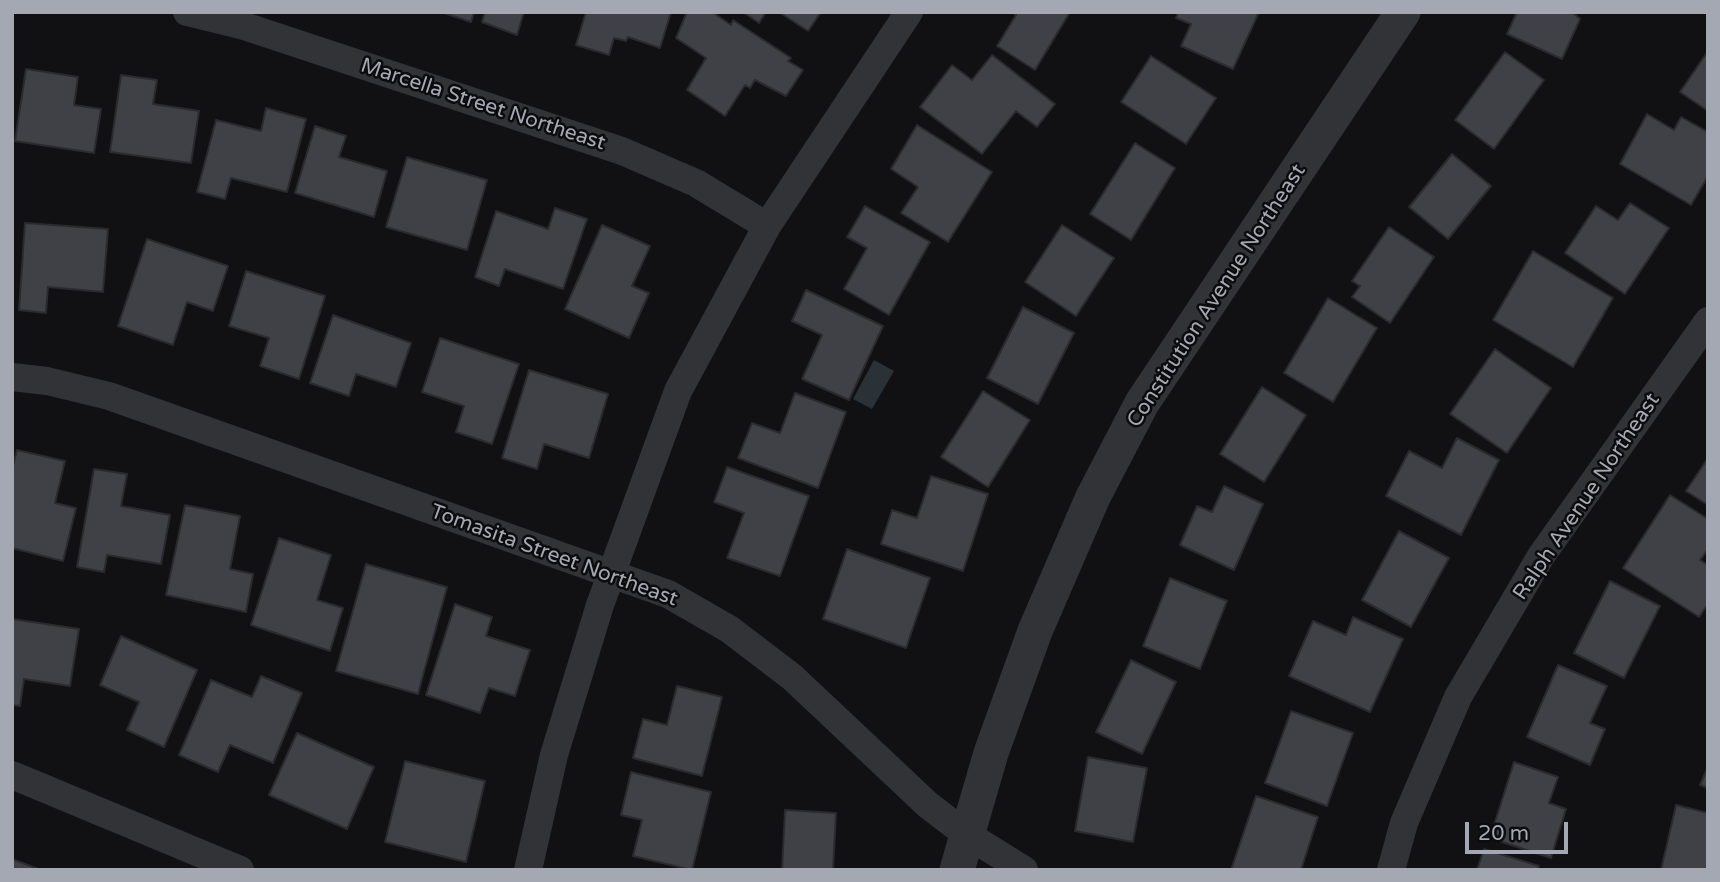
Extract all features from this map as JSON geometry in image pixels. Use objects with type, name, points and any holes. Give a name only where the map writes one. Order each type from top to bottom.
[{"type":"street","name":"Marcella Street Northeast","points":[[187,12],[244,26],[622,151],[696,183],[767,226]]},
{"type":"street","points":[[528,870],[554,755],[610,573],[678,391],[767,226],[909,12]]},
{"type":"street","name":"Constitution Avenue Northeast","points":[[957,870],[990,753],[1035,631],[1093,497],[1142,402],[1403,12]]},
{"type":"street","name":"Ralph Avenue Northeast","points":[[1391,870],[1404,823],[1458,697],[1541,556],[1708,321]]},
{"type":"street","name":"Tomasita Street Northeast","points":[[12,377],[47,381],[108,396],[668,594],[729,629],[792,677],[928,805],[966,834],[1024,870]]},
{"type":"street","points":[[12,775],[240,870]]},
{"type":"shaded area","points":[[874,360],[894,371],[872,409],[853,399]]},
{"type":"building","points":[[441,12],[474,12],[471,22]]},
{"type":"building","points":[[485,12],[524,12],[517,35],[482,22]]},
{"type":"building","points":[[586,12],[671,12],[660,48],[628,37],[626,41],[614,38],[609,55],[576,45]]},
{"type":"building","points":[[687,12],[712,12],[731,25],[733,20],[791,58],[788,61],[803,70],[786,96],[755,80],[750,88],[745,85],[725,116],[687,90],[706,58],[676,38]]},
{"type":"building","points":[[743,12],[766,12],[759,23]]},
{"type":"building","points":[[779,12],[821,12],[808,31]]},
{"type":"building","points":[[1012,12],[1070,12],[1035,70],[997,46],[1016,15]]},
{"type":"building","points":[[1178,12],[1259,12],[1233,69],[1181,46],[1191,24],[1176,18]]},
{"type":"building","points":[[1517,12],[1572,12],[1580,19],[1562,59],[1507,34]]},
{"type":"building","points":[[1708,51],[1708,111],[1680,92]]},
{"type":"building","points":[[1505,52],[1544,80],[1494,149],[1455,120]]},
{"type":"building","points":[[992,55],[1055,104],[1037,127],[1016,111],[982,154],[920,107],[952,65],[972,80]]},
{"type":"building","points":[[1151,56],[1216,98],[1186,144],[1121,102]]},
{"type":"building","points":[[26,69],[78,77],[74,105],[101,109],[94,153],[15,141]]},
{"type":"building","points":[[121,75],[157,80],[153,104],[199,111],[191,163],[110,152]]},
{"type":"building","points":[[266,108],[306,119],[287,192],[231,178],[225,199],[197,192],[216,120],[261,131]]},
{"type":"building","points":[[1647,114],[1674,130],[1681,117],[1708,132],[1708,176],[1691,205],[1620,164]]},
{"type":"building","points":[[917,125],[992,172],[948,242],[901,213],[918,187],[891,169]]},
{"type":"building","points":[[315,126],[346,136],[339,157],[387,171],[374,217],[295,193]]},
{"type":"building","points":[[1135,143],[1175,168],[1131,240],[1090,214]]},
{"type":"building","points":[[1452,154],[1491,186],[1448,239],[1409,207]]},
{"type":"building","points":[[407,157],[487,180],[467,250],[386,227]]},
{"type":"building","points":[[1630,203],[1669,228],[1625,294],[1565,253],[1596,206],[1618,220]]},
{"type":"building","points":[[865,206],[930,242],[889,315],[844,289],[867,248],[847,237]]},
{"type":"building","points":[[555,208],[587,219],[563,289],[505,269],[499,286],[475,277],[496,211],[548,229]]},
{"type":"building","points":[[25,223],[108,229],[103,292],[48,287],[46,313],[19,310]]},
{"type":"building","points":[[602,225],[650,246],[632,286],[649,293],[629,338],[565,309]]},
{"type":"building","points":[[1062,225],[1114,258],[1076,316],[1025,282]]},
{"type":"building","points":[[1389,227],[1434,257],[1390,323],[1352,297],[1360,286],[1352,281]]},
{"type":"building","points":[[147,239],[228,266],[213,311],[187,302],[173,345],[118,326]]},
{"type":"building","points":[[1533,251],[1613,298],[1573,367],[1493,320]]},
{"type":"building","points":[[246,271],[325,296],[299,379],[260,366],[269,338],[229,326]]},
{"type":"building","points":[[806,290],[883,326],[849,400],[802,379],[822,335],[792,321]]},
{"type":"building","points":[[1328,298],[1377,328],[1333,402],[1284,373]]},
{"type":"building","points":[[1023,307],[1074,333],[1038,404],[987,378]]},
{"type":"building","points":[[333,315],[411,343],[396,387],[356,374],[349,396],[310,383]]},
{"type":"building","points":[[440,338],[519,364],[492,444],[456,432],[464,406],[422,392]]},
{"type":"building","points":[[1495,349],[1551,388],[1507,453],[1450,414]]},
{"type":"building","points":[[529,370],[608,394],[589,458],[544,444],[537,469],[502,458]]},
{"type":"building","points":[[1262,387],[1306,415],[1264,482],[1220,454]]},
{"type":"building","points":[[983,391],[1030,420],[988,487],[941,457]]},
{"type":"building","points":[[795,393],[846,412],[818,488],[738,458],[752,423],[780,433]]},
{"type":"building","points":[[1457,438],[1499,460],[1461,535],[1386,496],[1409,451],[1442,468]]},
{"type":"building","points":[[17,450],[65,461],[55,503],[76,508],[63,561],[12,548],[12,469]]},
{"type":"building","points":[[1708,458],[1708,505],[1686,491]]},
{"type":"building","points":[[727,467],[809,496],[780,576],[727,558],[744,513],[714,502]]},
{"type":"building","points":[[94,469],[127,474],[121,506],[170,515],[161,564],[107,555],[104,572],[77,567]]},
{"type":"building","points":[[931,476],[988,494],[963,571],[881,544],[892,510],[917,518]]},
{"type":"building","points":[[1224,486],[1263,504],[1234,570],[1180,545],[1197,506],[1212,512]]},
{"type":"building","points":[[1670,495],[1708,519],[1708,549],[1700,560],[1708,565],[1708,604],[1699,617],[1623,568]]},
{"type":"building","points":[[185,505],[240,516],[230,569],[253,574],[246,612],[166,595]]},
{"type":"building","points":[[1399,531],[1449,558],[1411,627],[1362,600]]},
{"type":"building","points":[[279,538],[331,555],[317,600],[343,608],[330,651],[251,625]]},
{"type":"building","points":[[847,549],[930,578],[906,648],[823,619]]},
{"type":"building","points":[[366,564],[447,587],[418,694],[336,671]]},
{"type":"building","points":[[1170,578],[1227,601],[1200,669],[1143,646]]},
{"type":"building","points":[[1610,581],[1660,606],[1624,678],[1574,653]]},
{"type":"building","points":[[455,604],[492,617],[486,636],[530,650],[515,696],[489,688],[480,713],[426,695]]},
{"type":"building","points":[[1353,617],[1403,639],[1370,712],[1289,676],[1313,621],[1346,635]]},
{"type":"building","points":[[12,619],[79,629],[70,686],[24,679],[20,706],[12,705]]},
{"type":"building","points":[[121,636],[197,670],[164,747],[127,730],[139,702],[100,685]]},
{"type":"building","points":[[1131,660],[1176,682],[1142,754],[1096,732]]},
{"type":"building","points":[[1558,665],[1607,686],[1590,723],[1605,729],[1590,765],[1527,737]]},
{"type":"building","points":[[261,676],[302,693],[273,763],[230,745],[218,772],[179,755],[211,680],[252,697]]},
{"type":"building","points":[[677,686],[722,697],[702,776],[633,758],[643,719],[667,725]]},
{"type":"building","points":[[1291,711],[1353,733],[1327,806],[1265,783]]},
{"type":"building","points":[[297,733],[374,767],[347,829],[269,795]]},
{"type":"building","points":[[1088,757],[1147,768],[1133,842],[1075,831]]},
{"type":"building","points":[[405,761],[485,781],[466,862],[385,842]]},
{"type":"building","points":[[1514,762],[1558,777],[1549,803],[1566,809],[1551,858],[1490,838]]},
{"type":"building","points":[[1708,767],[1708,788],[1700,785]]},
{"type":"building","points":[[631,772],[711,792],[692,870],[633,856],[642,820],[621,815]]},
{"type":"building","points":[[1256,796],[1318,817],[1301,870],[1231,870]]},
{"type":"building","points":[[1676,805],[1708,813],[1708,870],[1661,870]]},
{"type":"building","points":[[785,810],[836,813],[833,870],[782,870]]},
{"type":"building","points":[[1484,849],[1539,866],[1538,870],[1477,870]]},
{"type":"building","points":[[12,859],[41,870],[12,870]]}]
